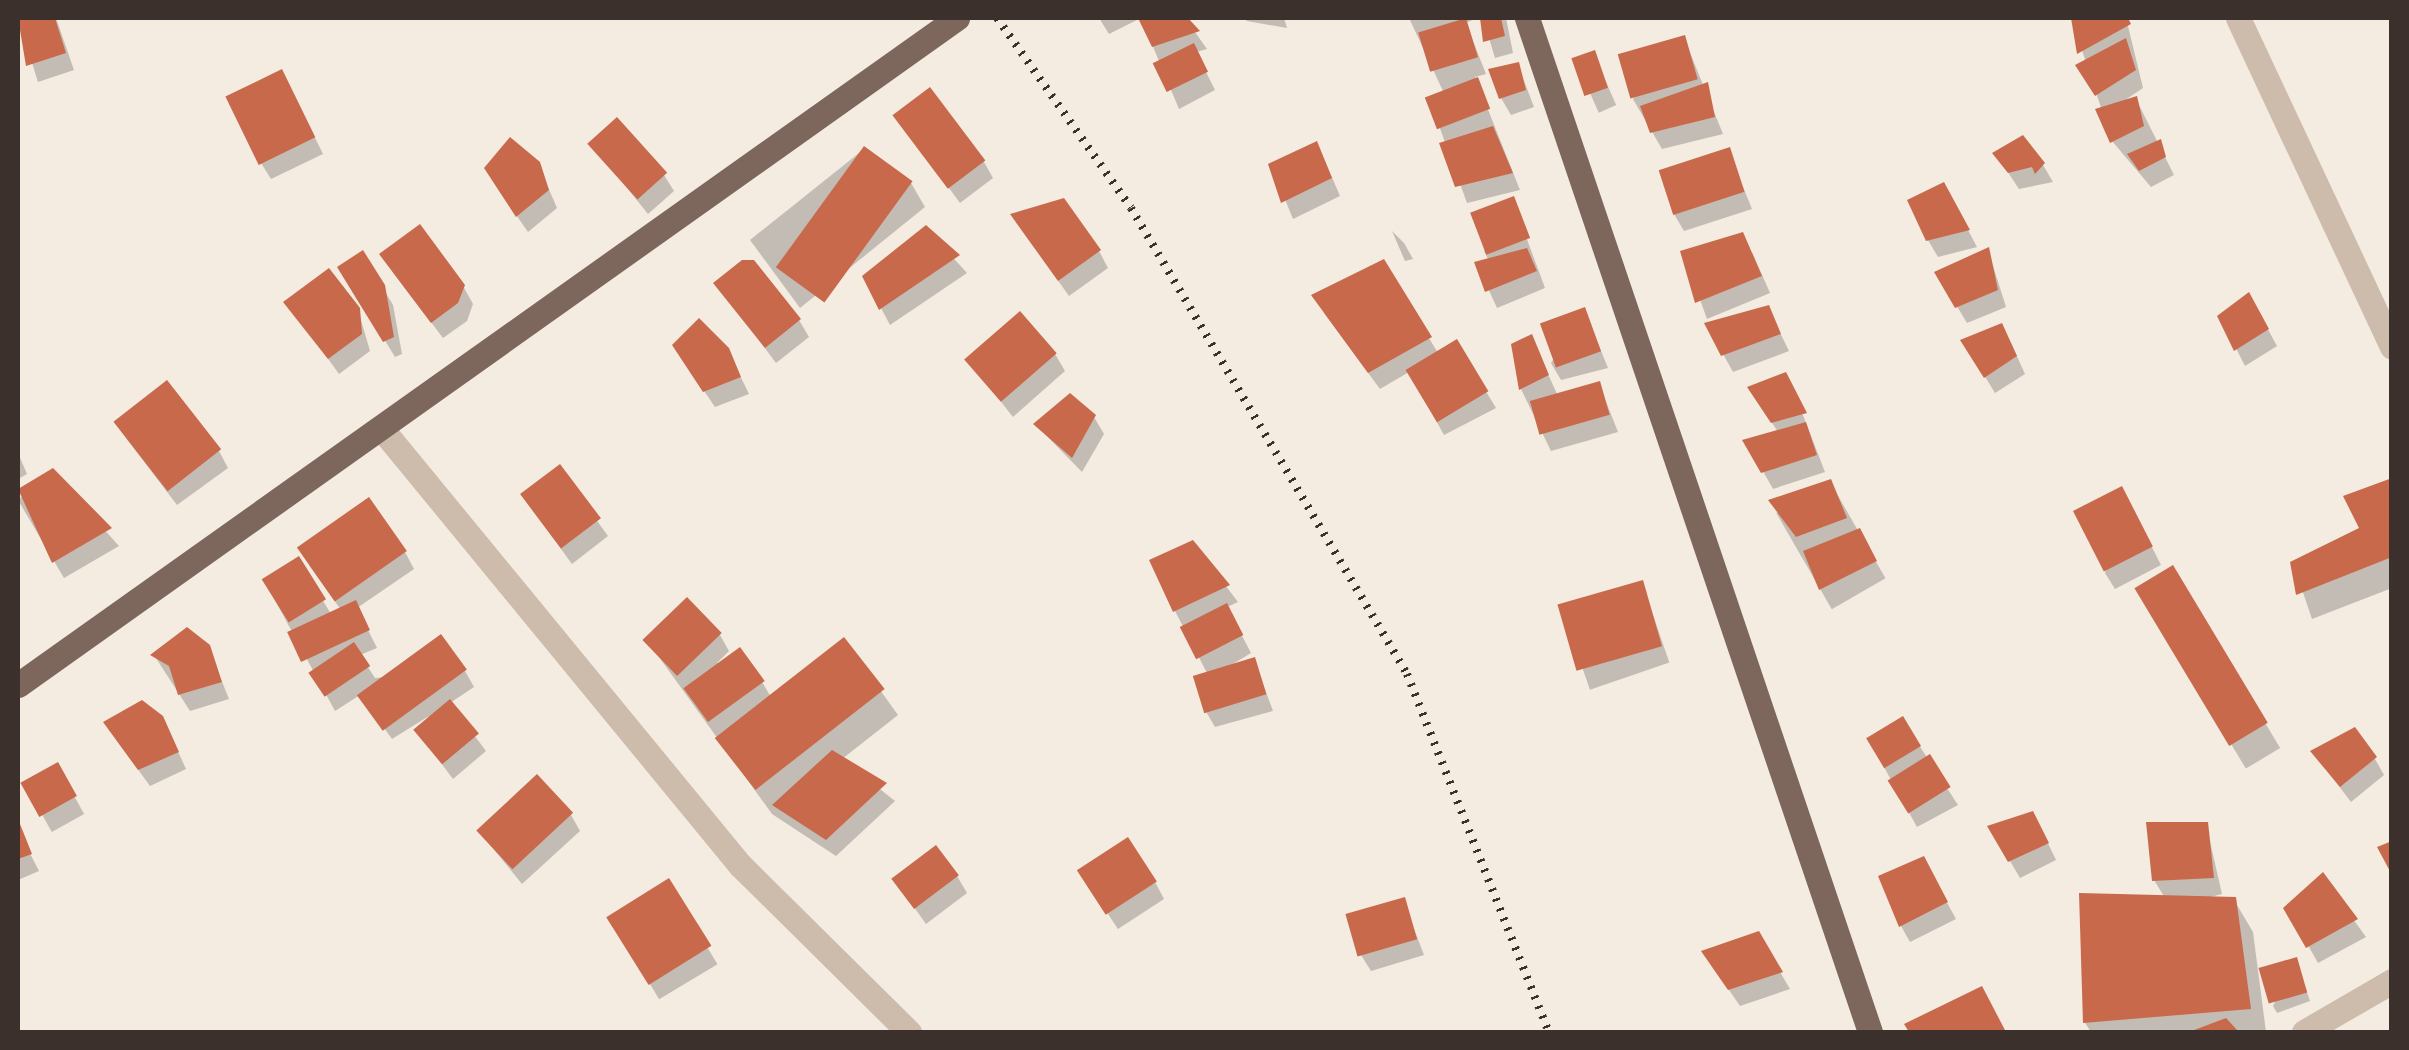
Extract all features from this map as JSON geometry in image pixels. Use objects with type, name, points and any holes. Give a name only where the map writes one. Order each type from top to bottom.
[{"type":"main road","points":[[18,685],[382,428],[397,408],[957,18]]},
{"type":"main road","points":[[1527,18],[1870,1032]]},
{"type":"street","points":[[2238,18],[2392,347]]},
{"type":"street","points":[[382,428],[740,865],[909,1032]]},
{"type":"street","points":[[2304,1032],[2392,982]]},
{"type":"building","points":[[18,18],[55,18],[66,53],[26,66]]},
{"type":"building","points":[[1138,18],[1188,18],[1200,31],[1152,47]]},
{"type":"building","points":[[1466,18],[1478,57],[1430,72],[1418,33]]},
{"type":"building","points":[[1480,18],[1501,18],[1505,36],[1483,42]]},
{"type":"building","points":[[2071,18],[2128,18],[2131,24],[2077,54]]},
{"type":"building","points":[[1685,35],[1698,79],[1630,99],[1618,54]]},
{"type":"building","points":[[2126,38],[2136,70],[2095,96],[2075,65]]},
{"type":"building","points":[[1194,43],[1208,72],[1167,92],[1153,63]]},
{"type":"building","points":[[1595,50],[1608,88],[1584,96],[1571,58]]},
{"type":"building","points":[[1519,62],[1526,90],[1499,99],[1488,69]]},
{"type":"building","points":[[282,69],[315,137],[259,165],[225,97]]},
{"type":"building","points":[[1478,77],[1490,109],[1437,129],[1425,97]]},
{"type":"building","points":[[1708,82],[1715,117],[1650,133],[1640,106]]},
{"type":"building","points":[[930,87],[985,160],[948,189],[892,115]]},
{"type":"building","points":[[2137,96],[2144,126],[2110,143],[2095,109]]},
{"type":"building","points":[[617,117],[667,173],[637,200],[587,144]]},
{"type":"building","points":[[1493,126],[1513,173],[1455,187],[1439,143]]},
{"type":"building","points":[[2023,135],[2045,163],[2035,174],[2032,167],[2008,173],[1992,153]]},
{"type":"building","points":[[510,137],[540,162],[549,190],[516,217],[484,168]]},
{"type":"building","points":[[2161,139],[2166,157],[2139,171],[2127,154]]},
{"type":"building","points":[[1317,141],[1332,178],[1281,203],[1268,164]]},
{"type":"building","points":[[864,146],[913,181],[824,303],[776,267]]},
{"type":"building","points":[[1730,147],[1745,192],[1673,215],[1659,170]]},
{"type":"building","points":[[1944,182],[1970,230],[1926,241],[1907,200]]},
{"type":"building","points":[[1514,196],[1530,238],[1486,255],[1470,213]]},
{"type":"building","points":[[1064,198],[1101,250],[1058,281],[1010,214]]},
{"type":"building","points":[[420,224],[465,285],[458,303],[431,323],[379,254]]},
{"type":"building","points":[[926,225],[960,255],[879,310],[862,276]]},
{"type":"building","points":[[1743,232],[1762,276],[1695,303],[1680,251]]},
{"type":"building","points":[[1989,247],[1998,290],[1955,308],[1934,272]]},
{"type":"building","points":[[1527,248],[1537,271],[1485,292],[1474,262]]},
{"type":"building","points":[[363,250],[385,285],[394,337],[383,342],[337,267]]},
{"type":"building","points":[[1384,259],[1432,337],[1368,373],[1311,295]]},
{"type":"building","points":[[742,260],[754,260],[801,319],[765,348],[713,283]]},
{"type":"building","points":[[329,268],[360,308],[362,334],[328,359],[283,302]]},
{"type":"building","points":[[2249,292],[2269,329],[2234,351],[2217,316]]},
{"type":"building","points":[[1769,305],[1781,334],[1721,356],[1704,323]]},
{"type":"building","points":[[1585,307],[1601,351],[1556,368],[1540,323]]},
{"type":"building","points":[[1020,311],[1057,353],[1001,402],[964,360]]},
{"type":"building","points":[[699,318],[729,348],[741,377],[703,392],[672,345]]},
{"type":"building","points":[[2002,323],[2017,356],[1984,378],[1960,340]]},
{"type":"building","points":[[1532,334],[1549,375],[1519,390],[1511,344]]},
{"type":"building","points":[[1457,339],[1488,391],[1437,422],[1406,370]]},
{"type":"building","points":[[1786,372],[1807,413],[1771,423],[1747,387]]},
{"type":"building","points":[[167,380],[221,449],[168,491],[113,422]]},
{"type":"building","points":[[1600,381],[1610,415],[1539,435],[1530,401]]},
{"type":"building","points":[[1070,393],[1096,415],[1072,458],[1033,424]]},
{"type":"building","points":[[1806,422],[1817,455],[1761,473],[1742,440]]},
{"type":"building","points":[[560,464],[601,518],[561,548],[520,494]]},
{"type":"building","points":[[53,468],[112,528],[52,563],[18,489]]},
{"type":"building","points":[[2392,478],[2392,557],[2296,595],[2290,562],[2359,528],[2343,496]]},
{"type":"building","points":[[1831,479],[1847,518],[1796,537],[1768,500]]},
{"type":"building","points":[[2122,486],[2153,547],[2104,572],[2073,511]]},
{"type":"building","points":[[369,497],[407,551],[335,602],[297,547]]},
{"type":"building","points":[[1860,528],[1877,561],[1819,590],[1803,551]]},
{"type":"building","points":[[1193,540],[1230,585],[1173,612],[1149,560]]},
{"type":"building","points":[[299,556],[326,599],[289,623],[262,579]]},
{"type":"building","points":[[2173,565],[2268,723],[2229,746],[2134,588]]},
{"type":"building","points":[[1643,580],[1662,646],[1576,671],[1557,605]]},
{"type":"building","points":[[687,597],[722,633],[677,676],[642,640]]},
{"type":"building","points":[[356,600],[370,630],[301,662],[287,632]]},
{"type":"building","points":[[1227,603],[1243,635],[1196,659],[1180,627]]},
{"type":"building","points":[[187,627],[210,645],[222,682],[178,695],[169,666],[150,655]]},
{"type":"building","points":[[441,634],[467,670],[383,731],[357,695]]},
{"type":"building","points":[[844,637],[885,689],[755,790],[715,738]]},
{"type":"building","points":[[354,642],[370,666],[325,697],[308,673]]},
{"type":"building","points":[[740,647],[765,681],[708,722],[683,688]]},
{"type":"building","points":[[1255,657],[1266,694],[1204,713],[1193,676]]},
{"type":"building","points":[[450,699],[479,733],[442,764],[413,730]]},
{"type":"building","points":[[142,700],[163,716],[179,752],[138,770],[103,722]]},
{"type":"building","points":[[1903,716],[1921,746],[1884,768],[1866,738]]},
{"type":"building","points":[[2355,727],[2377,757],[2340,787],[2310,751]]},
{"type":"building","points":[[832,750],[887,783],[826,840],[772,805]]},
{"type":"building","points":[[1930,754],[1951,787],[1908,814],[1888,780]]},
{"type":"building","points":[[58,762],[77,796],[39,817],[20,783]]},
{"type":"building","points":[[537,774],[573,813],[512,869],[476,831]]},
{"type":"building","points":[[2033,811],[2049,843],[2008,862],[1987,826]]},
{"type":"building","points":[[18,819],[32,854],[18,859]]},
{"type":"building","points":[[2146,822],[2208,822],[2214,878],[2152,881]]},
{"type":"building","points":[[1128,837],[1157,881],[1106,915],[1077,870]]},
{"type":"building","points":[[2392,841],[2392,875],[2377,847]]},
{"type":"building","points":[[936,845],[959,875],[914,909],[891,879]]},
{"type":"building","points":[[1924,856],[1948,902],[1899,927],[1878,876]]},
{"type":"building","points":[[2323,872],[2358,919],[2306,948],[2283,908]]},
{"type":"building","points":[[669,878],[711,946],[649,985],[606,917]]},
{"type":"building","points":[[2079,893],[2236,897],[2251,1009],[2083,1023]]},
{"type":"building","points":[[1405,897],[1417,939],[1358,956],[1345,914]]},
{"type":"building","points":[[1759,931],[1783,972],[1728,990],[1701,951]]},
{"type":"building","points":[[2297,957],[2307,993],[2269,1004],[2259,968]]},
{"type":"building","points":[[1982,986],[2006,1032],[1909,1032],[1904,1024]]},
{"type":"building","points":[[2226,1018],[2238,1031],[2189,1032]]},
{"type":"railway","points":[[997,18],[1131,208],[1407,674],[1549,1032]]}]
